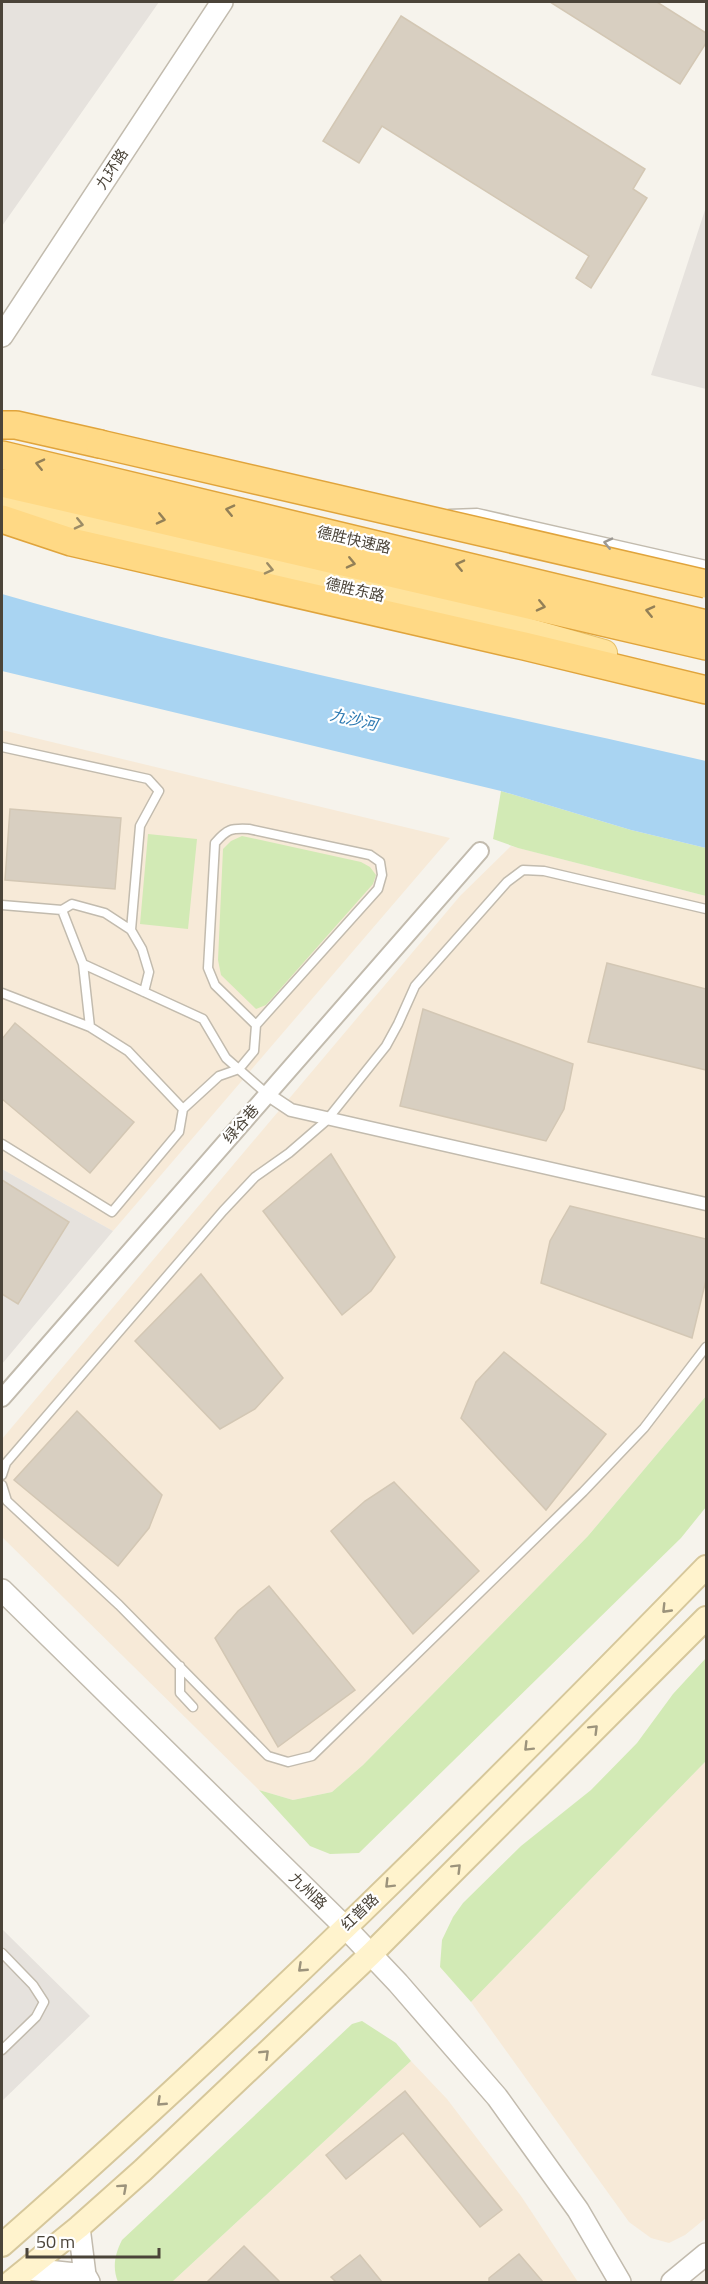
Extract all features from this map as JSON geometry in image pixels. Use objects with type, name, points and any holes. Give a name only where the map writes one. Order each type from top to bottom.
[{"type":"highway","points":[[2,425],[16,425],[706,584]]},
{"type":"highway","name":"德胜快速路","points":[[2,455],[706,624]]},
{"type":"highway","name":"德胜快速路","points":[[2,483],[706,646]]},
{"type":"highway","points":[[2,519],[70,542],[512,643],[706,690]]},
{"type":"main road","points":[[2,433],[706,598]]},
{"type":"main road","name":"德胜东路","points":[[2,506],[516,628],[706,682]]},
{"type":"main road","name":"红普路","points":[[2,2245],[114,2146],[345,1928],[592,1684],[706,1567]]},
{"type":"main road","points":[[19,2276],[79,2227],[152,2162],[371,1953],[706,1618]]},
{"type":"street","name":"九环路","points":[[2,336],[222,2]]},
{"type":"street","name":"绿谷巷","points":[[2,1398],[480,850]]},
{"type":"street","points":[[267,1094],[291,1110],[706,1204]]},
{"type":"street","name":"九州路","points":[[2,1590],[371,1953],[497,2097],[578,2210],[620,2283]]},
{"type":"street","points":[[19,2276],[87,2279],[79,2227]]},
{"type":"street","points":[[672,2283],[706,2254]]},
{"type":"lane","points":[[366,515],[477,513],[706,565]]},
{"type":"lane","points":[[2,747],[148,779],[159,791],[140,826],[131,930]]},
{"type":"lane","points":[[2,1144],[112,1212],[179,1132],[183,1108],[219,1076],[239,1069],[254,1051],[256,1025],[378,889],[382,874],[380,862],[369,855],[249,829],[237,828],[225,831],[215,843],[208,968],[214,985],[256,1025]]},
{"type":"lane","points":[[2,1475],[6,1463],[247,1185],[328,1118],[386,1046],[399,1024],[415,986],[507,882],[523,870],[544,871],[706,909]]},
{"type":"lane","points":[[2,904],[62,910],[72,904],[105,913],[131,930],[142,949],[149,972],[144,992]]},
{"type":"lane","points":[[62,910],[82,964],[90,1027]]},
{"type":"lane","points":[[82,964],[203,1019],[226,1058],[267,1094]]},
{"type":"lane","points":[[2,995],[90,1027],[128,1051],[183,1108]]},
{"type":"lane","points":[[2,1485],[7,1501],[119,1605],[268,1756],[288,1762],[312,1756],[583,1492],[644,1428],[706,1347]]},
{"type":"lane","points":[[180,1666],[180,1693],[193,1707]]},
{"type":"lane","points":[[2,1953],[33,1984],[44,2002],[36,2017],[2,2050]]},
{"type":"shaded area","points":[[2,2],[159,2],[2,226]]},
{"type":"shaded area","points":[[706,207],[706,389],[651,375]]},
{"type":"shaded area","points":[[2,730],[450,838],[113,1231],[2,1169]]},
{"type":"shaded area","points":[[511,846],[706,896],[706,1396],[588,1536],[363,1765],[332,1792],[293,1800],[259,1790],[2,1537],[2,1439],[460,896]]},
{"type":"shaded area","points":[[2,1169],[113,1231],[2,1364]]},
{"type":"shaded area","points":[[706,1761],[706,2218],[685,2235],[669,2243],[651,2238],[629,2222],[471,2002]]},
{"type":"shaded area","points":[[2,1929],[90,2016],[2,2101]]},
{"type":"shaded area","points":[[411,2061],[447,2099],[521,2196],[578,2282],[172,2282]]},
{"type":"green space","points":[[501,791],[631,830],[706,848],[706,896],[518,848],[493,839]]},
{"type":"green space","points":[[148,834],[197,839],[188,929],[140,924]]},
{"type":"green space","points":[[242,836],[361,862],[370,867],[376,875],[373,884],[266,1005],[256,1009],[221,975],[218,960],[223,849],[231,841]]},
{"type":"green space","points":[[706,1396],[706,1507],[681,1538],[359,1853],[330,1854],[310,1846],[259,1790],[293,1800],[332,1792],[363,1765],[588,1536]]},
{"type":"green space","points":[[706,1658],[706,1761],[471,2002],[440,1967],[442,1940],[453,1917],[463,1903],[521,1846],[591,1790],[637,1743],[673,1694]]},
{"type":"green space","points":[[362,2021],[396,2043],[411,2061],[172,2282],[118,2282],[115,2261],[122,2240],[352,2024]]},
{"type":"water","name":"九沙河","points":[[2,594],[265,662],[706,761],[706,848],[631,830],[501,791],[2,671]]},
{"type":"building","points":[[550,2],[657,2],[706,33],[706,43],[680,84]]},
{"type":"building","points":[[401,16],[645,169],[633,189],[647,198],[591,288],[576,278],[589,256],[382,126],[359,163],[323,141]]},
{"type":"building","points":[[10,809],[121,818],[115,889],[5,880]]},
{"type":"building","points":[[607,963],[706,989],[706,1070],[588,1042]]},
{"type":"building","points":[[423,1009],[573,1064],[564,1109],[546,1141],[400,1106]]},
{"type":"building","points":[[15,1023],[134,1122],[90,1173],[2,1099],[2,1039]]},
{"type":"building","points":[[331,1154],[395,1257],[371,1291],[342,1315],[263,1211]]},
{"type":"building","points":[[2,1180],[69,1222],[18,1304],[2,1294]]},
{"type":"building","points":[[570,1206],[706,1239],[706,1280],[692,1338],[541,1283],[550,1241]]},
{"type":"building","points":[[201,1274],[283,1378],[255,1409],[220,1429],[135,1341]]},
{"type":"building","points":[[504,1352],[606,1434],[546,1510],[461,1418],[476,1382]]},
{"type":"building","points":[[77,1411],[162,1495],[149,1528],[118,1566],[14,1480]]},
{"type":"building","points":[[394,1482],[479,1571],[413,1634],[331,1531],[365,1501]]},
{"type":"building","points":[[269,1586],[355,1690],[278,1747],[215,1638],[238,1611]]},
{"type":"building","points":[[405,2091],[502,2210],[480,2227],[403,2133],[346,2179],[326,2155]]},
{"type":"building","points":[[244,2246],[280,2282],[207,2282]]},
{"type":"building","points":[[519,2254],[543,2282],[489,2282],[489,2278]]},
{"type":"building","points":[[360,2255],[382,2282],[336,2282],[331,2277]]}]
